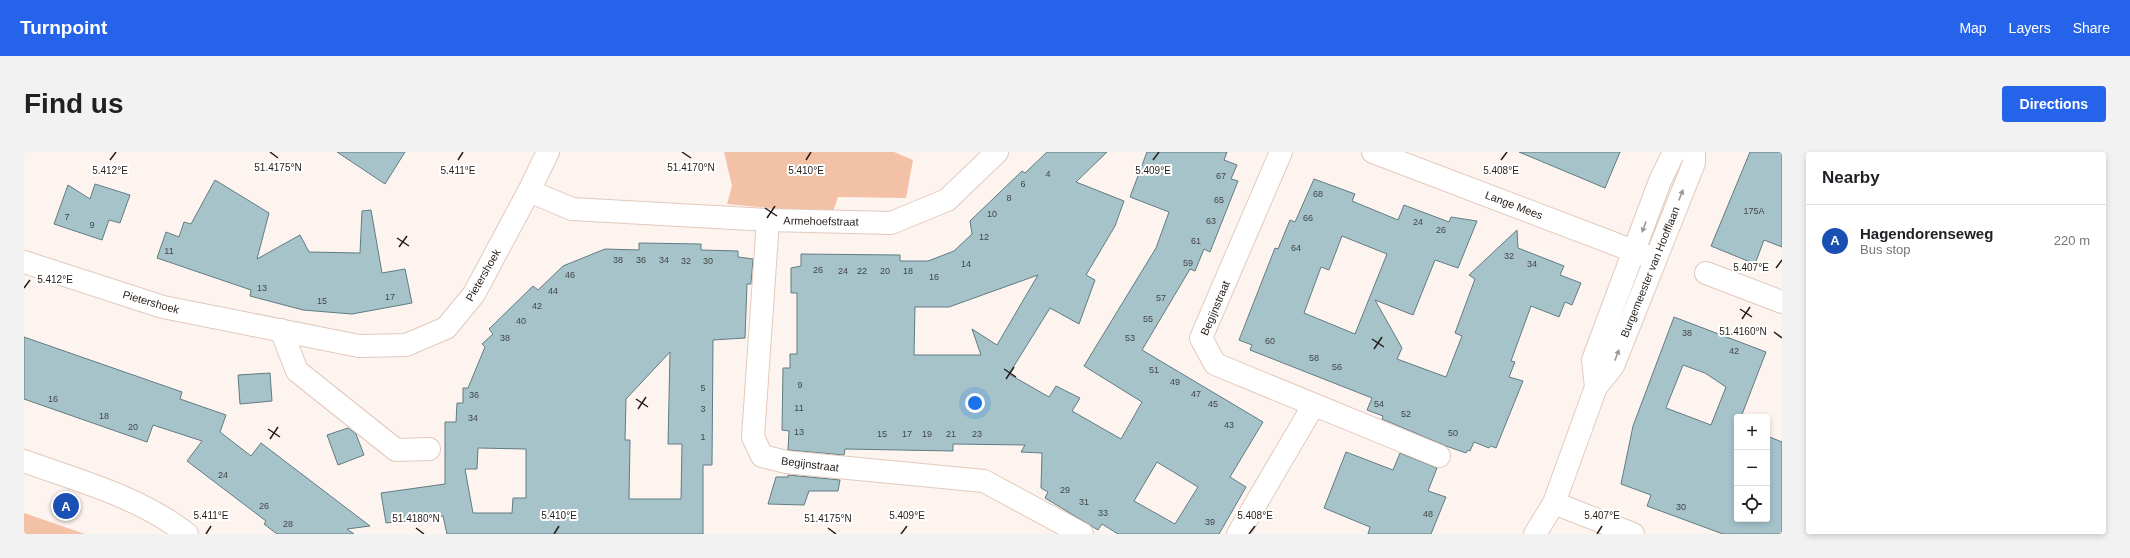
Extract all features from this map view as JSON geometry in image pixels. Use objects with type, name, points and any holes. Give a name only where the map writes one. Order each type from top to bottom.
[{"type":"street","name":"Pietershoek","points":[[24,262],[163,307],[359,346],[406,345],[446,328],[474,294],[529,192],[548,152]]},
{"type":"street","name":"Armehoefstraat","points":[[529,192],[572,209],[768,220],[891,223],[947,200],[997,152]]},
{"type":"street","name":"Begijnstraat","points":[[1281,152],[1201,338],[1216,364],[1313,406],[1439,456]]},
{"type":"street","name":"Lange Mees","points":[[1373,152],[1655,260]]},
{"type":"street","name":"Burgemeester van Hoofflaan","points":[[1596,387],[1593,360],[1660,181],[1674,152]]},
{"type":"street","name":"Burgemeester van Hoofflaan","points":[[1535,534],[1554,503],[1596,387],[1613,366],[1694,163],[1694,152]]},
{"type":"street","name":"Begijnstraat","points":[[768,220],[753,437],[762,456],[786,462],[984,481],[1082,534]]},
{"type":"street","points":[[1706,273],[1782,302]]},
{"type":"street","points":[[281,330],[297,371],[396,450],[429,448]]},
{"type":"street","points":[[1238,534],[1313,406]]},
{"type":"street","points":[[24,461],[122,497],[166,520],[187,534]]},
{"type":"street","points":[[1554,503],[1634,534]]},
{"type":"street","name":"Burgemeester van Hoofflaan","points":[[1553,534],[1554,503]]},
{"type":"shaded area","points":[[724,152],[894,152],[913,160],[906,198],[838,197],[830,220],[780,209],[727,204],[732,186]]},
{"type":"shaded area","points":[[24,513],[85,534],[24,534]]},
{"type":"building","points":[[337,152],[405,152],[385,184]]},
{"type":"building","points":[[1047,152],[1107,152],[1076,182],[1124,201],[1115,226],[1086,275],[1095,280],[1079,324],[1050,308],[1009,374],[1049,397],[1056,386],[1080,398],[1072,411],[1121,439],[1142,402],[1084,366],[1156,248],[1169,212],[1130,197],[1147,152],[1227,152],[1224,160],[1237,165],[1231,179],[1238,181],[1210,252],[1204,249],[1195,271],[1190,269],[1142,350],[1263,422],[1230,477],[1246,487],[1219,534],[1118,534],[1102,524],[1098,530],[1045,498],[1048,492],[1041,488],[1042,453],[1021,452],[1025,445],[953,444],[953,451],[845,449],[844,455],[788,450],[789,431],[782,430],[783,368],[790,368],[790,354],[797,354],[797,293],[791,293],[791,268],[801,266],[801,254],[900,255],[900,261],[928,261],[954,251],[972,234],[970,221],[1022,171],[1025,173]],"holes":[[[1038,275],[997,345],[972,329],[981,355],[914,355],[915,307],[949,307]],[[1157,462],[1198,487],[1175,524],[1134,501]]]},
{"type":"building","points":[[1519,152],[1620,152],[1605,188]]},
{"type":"building","points":[[1750,152],[1782,152],[1782,247],[1764,240],[1755,264],[1711,246]]},
{"type":"building","points":[[1314,179],[1355,194],[1352,201],[1398,220],[1404,205],[1449,222],[1451,217],[1477,221],[1458,268],[1435,260],[1413,315],[1375,300],[1402,348],[1397,359],[1446,377],[1462,336],[1455,333],[1475,279],[1469,275],[1517,230],[1518,248],[1564,266],[1560,275],[1581,283],[1572,305],[1565,302],[1559,317],[1531,306],[1511,361],[1515,362],[1509,377],[1523,381],[1496,448],[1491,446],[1489,448],[1474,442],[1470,451],[1468,450],[1466,453],[1446,446],[1382,419],[1383,416],[1367,410],[1372,398],[1250,350],[1252,345],[1239,340],[1275,248],[1278,249],[1290,220],[1295,222]],"holes":[[[1342,236],[1387,254],[1355,334],[1304,313],[1321,267],[1329,270]]]},
{"type":"building","points":[[215,180],[269,213],[257,259],[300,235],[309,252],[360,253],[362,211],[371,210],[382,273],[405,269],[412,303],[352,314],[303,310],[250,296],[251,290],[157,258],[166,232],[179,237],[184,222],[191,224]]},
{"type":"building","points":[[95,184],[130,195],[120,223],[109,220],[102,240],[54,224],[68,185],[90,199]]},
{"type":"building","points":[[639,243],[701,244],[701,250],[738,251],[738,257],[753,259],[751,284],[747,284],[745,338],[713,340],[712,465],[703,465],[703,534],[447,534],[443,516],[386,523],[381,493],[445,484],[445,422],[456,422],[457,403],[463,403],[463,388],[468,388],[485,347],[482,344],[493,334],[489,329],[533,286],[538,290],[563,266],[605,249],[639,250]],"holes":[[[670,352],[668,444],[682,444],[681,499],[629,499],[630,440],[625,440],[626,399]],[[478,448],[526,449],[526,498],[513,498],[512,513],[473,513],[465,469],[477,469]]]},
{"type":"building","points":[[1674,317],[1766,352],[1742,414],[1734,414],[1734,522],[1770,522],[1770,437],[1782,442],[1782,534],[1723,534],[1647,506],[1651,495],[1621,484],[1633,426]],"holes":[[[1683,365],[1705,373],[1726,387],[1711,425],[1666,408]]]},
{"type":"building","points":[[24,337],[182,392],[180,399],[226,415],[220,432],[251,456],[261,443],[370,526],[347,529],[354,534],[277,534],[264,524],[266,521],[187,461],[202,441],[153,425],[147,442],[24,399]]},
{"type":"building","points":[[270,373],[272,401],[240,404],[238,375]]},
{"type":"building","points":[[348,428],[356,434],[364,455],[338,465],[327,435]]},
{"type":"building","points":[[1346,452],[1393,470],[1400,453],[1437,468],[1428,491],[1446,497],[1431,534],[1368,534],[1370,527],[1324,508]]},
{"type":"building","points":[[788,475],[840,480],[838,491],[809,491],[804,505],[768,504],[776,477],[788,477]]},
{"type":"place","name":"Hagendorenseweg","points":[[66,506]]}]
